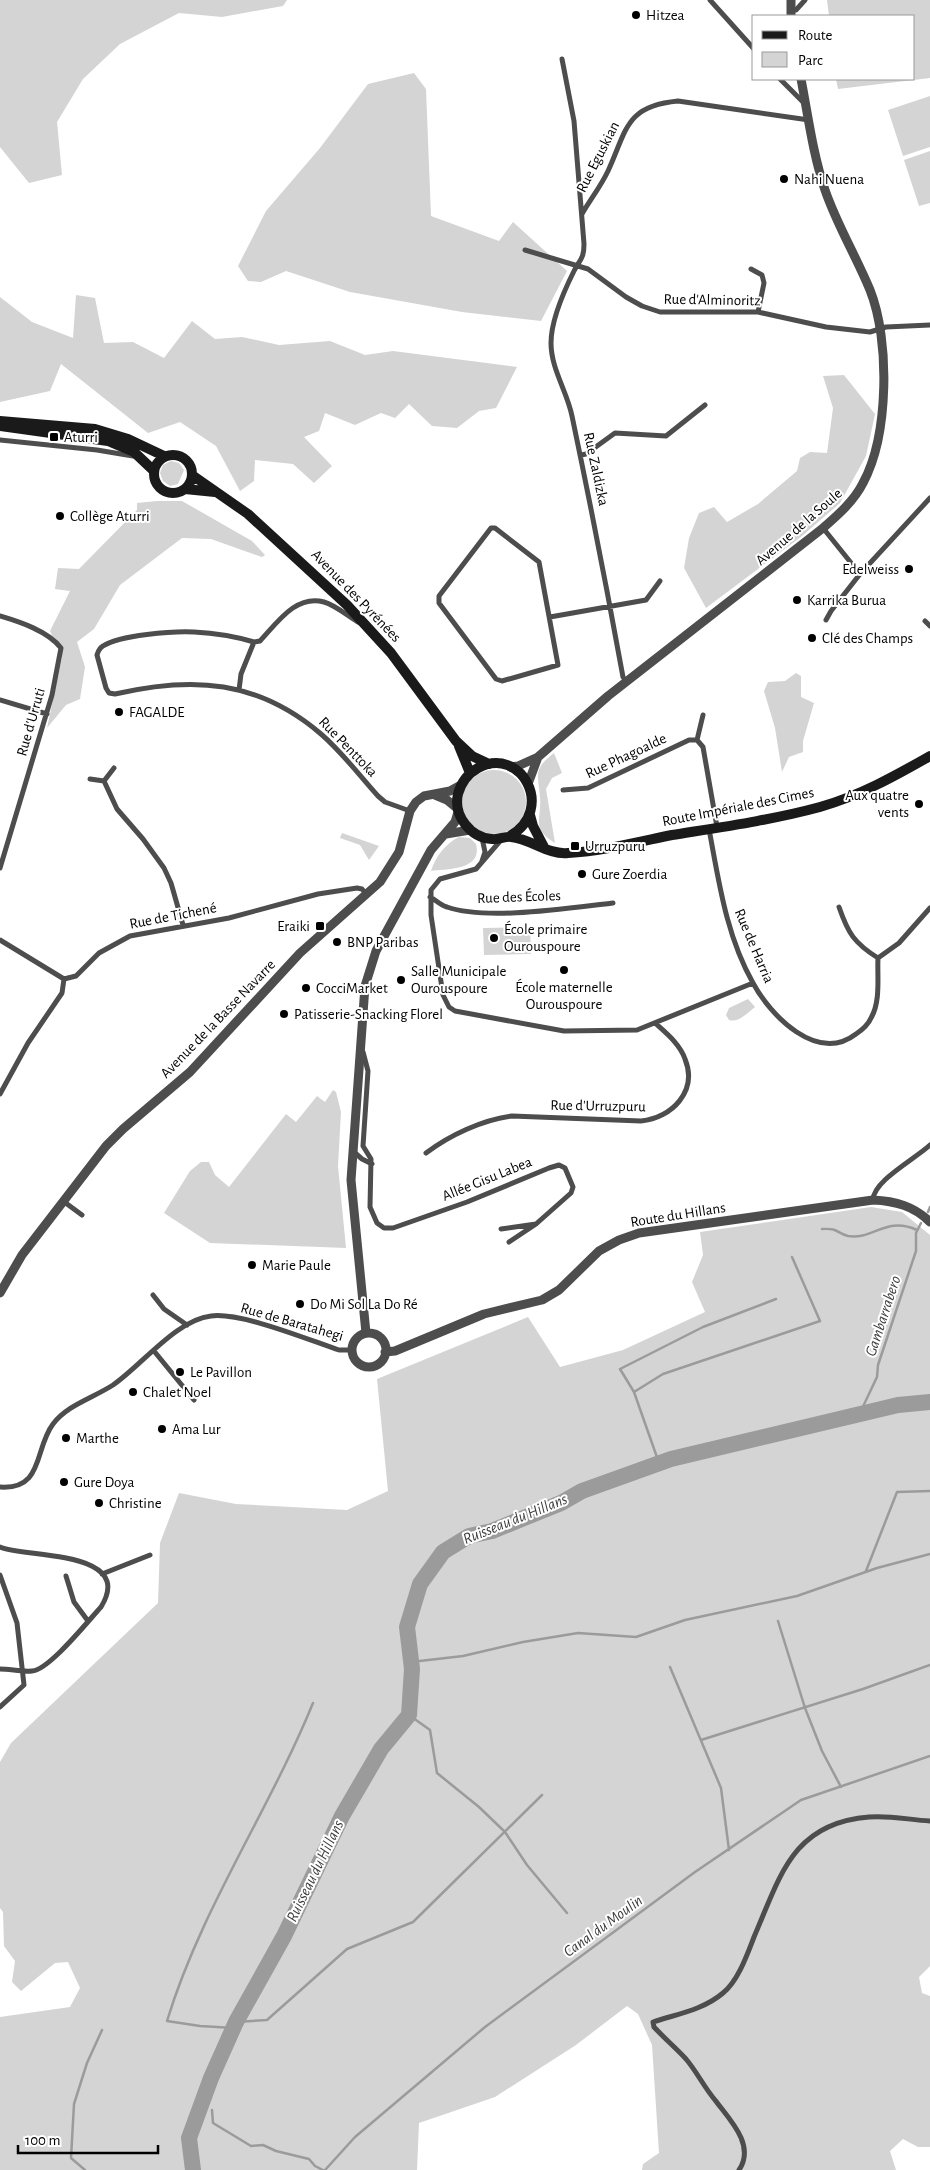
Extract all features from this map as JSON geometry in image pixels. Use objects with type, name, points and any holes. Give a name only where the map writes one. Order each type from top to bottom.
[{"type":"main road","points":[[0,421],[95,430],[128,439],[164,456],[176,455],[183,457],[190,465],[192,475],[185,489],[173,494],[161,490],[154,479],[156,463],[164,456]]},
{"type":"main road","points":[[0,426],[108,441],[121,445],[154,470]]},
{"type":"main road","name":"Avenue des Pyrénées","points":[[192,475],[256,520],[373,631],[418,686],[456,741],[470,773]]},
{"type":"main road","name":"Avenue des Pyrénées","points":[[185,489],[215,492]]},
{"type":"main road","name":"Avenue des Pyrénées","points":[[456,741],[472,756],[489,764]]},
{"type":"main road","name":"Route Impériale des Cimes","points":[[506,838],[544,847],[558,854],[713,828],[828,804],[880,783],[930,756]]},
{"type":"main road","points":[[530,815],[522,828],[506,838],[482,837],[470,830],[458,810],[457,797],[461,785],[470,773],[489,764],[510,767],[520,774],[528,784],[532,794],[530,815],[533,826],[544,847]]},
{"type":"street","points":[[710,0],[752,47]]},
{"type":"street","points":[[791,0],[791,13]]},
{"type":"street","points":[[791,13],[805,0]]},
{"type":"street","points":[[562,59],[574,121],[581,214]]},
{"type":"street","points":[[781,80],[806,104]]},
{"type":"street","name":"Avenue de la Soule","points":[[510,767],[538,757],[627,682],[823,528],[853,498],[872,465],[881,422],[881,330],[870,291],[838,224],[824,187],[801,80]]},
{"type":"street","name":"Rue Eguskian","points":[[577,266],[584,258],[581,214],[607,173],[624,131],[632,120],[646,108],[661,103],[678,101],[809,120]]},
{"type":"street","name":"Rue d'Alminoritz","points":[[525,250],[588,269],[642,306],[660,312],[758,312],[826,327],[874,332],[903,325],[930,324]]},
{"type":"street","name":"Rue Zaldizka","points":[[577,266],[555,320],[551,341],[555,367],[569,398],[623,677],[627,682]]},
{"type":"street","points":[[751,269],[762,275],[764,283],[758,312]]},
{"type":"street","points":[[581,456],[615,432],[666,436],[705,405]]},
{"type":"street","points":[[0,440],[97,450],[140,458]]},
{"type":"street","points":[[826,620],[860,574],[930,498]]},
{"type":"street","points":[[491,528],[495,528],[539,562],[550,617],[558,665],[502,681],[496,679],[490,672],[439,603],[439,596],[491,528]]},
{"type":"street","points":[[823,528],[860,574]]},
{"type":"street","points":[[550,617],[646,600],[660,581]]},
{"type":"street","points":[[239,690],[241,674],[254,642],[260,640],[294,606],[311,602],[326,602],[373,631]]},
{"type":"street","name":"Rue d'Urruti","points":[[0,616],[38,631],[57,643],[61,648],[47,714],[0,868]]},
{"type":"street","points":[[925,621],[930,626]]},
{"type":"street","name":"Rue Penttoka","points":[[254,642],[212,634],[162,633],[125,639],[102,646],[97,655],[109,693],[116,694],[174,683],[206,684],[239,690],[261,698],[303,719],[342,754],[384,802],[410,811]]},
{"type":"street","points":[[0,700],[47,714]]},
{"type":"street","points":[[703,715],[697,740],[703,748],[713,828]]},
{"type":"street","name":"Rue Phagoalde","points":[[564,790],[588,788],[689,740],[697,740]]},
{"type":"street","name":"Avenue de la Soule","points":[[528,784],[538,757]]},
{"type":"street","points":[[104,781],[114,768]]},
{"type":"street","points":[[92,780],[104,781]]},
{"type":"street","points":[[104,781],[117,809],[143,839],[164,868],[171,883],[183,925]]},
{"type":"street","points":[[410,811],[416,802],[424,796],[450,792],[461,785]]},
{"type":"street","points":[[366,1333],[351,1199],[352,1150],[365,986],[376,951],[431,850],[455,822],[458,810],[447,800],[435,795]]},
{"type":"street","name":"Avenue de la Basse Navarre","points":[[0,1294],[22,1255],[63,1201],[123,1129],[190,1072],[300,954],[368,895],[383,878],[399,852],[406,835],[410,811]]},
{"type":"street","name":"Rue de Harria","points":[[713,828],[722,902],[753,983],[786,1024],[805,1038],[817,1042],[837,1042],[853,1036],[872,1018],[877,997],[878,958]]},
{"type":"street","points":[[446,834],[470,830]]},
{"type":"street","points":[[481,864],[485,852],[482,837]]},
{"type":"street","points":[[506,838],[481,864],[469,872],[440,879],[431,890],[430,897],[443,995],[449,1007],[455,1011],[532,1026],[582,1032],[637,1030],[753,983]]},
{"type":"street","name":"Rue de Tichené","points":[[66,978],[76,976],[99,953],[121,939],[183,925],[229,918],[318,894],[362,889],[368,895]]},
{"type":"street","name":"Rue des Écoles","points":[[430,897],[447,907],[467,912],[511,912],[613,903]]},
{"type":"street","points":[[839,907],[847,931],[862,947],[878,958],[899,943],[930,908]]},
{"type":"street","points":[[0,940],[66,978],[62,993],[28,1043],[0,1094]]},
{"type":"street","name":"Rue d'Urruzpuru","points":[[426,1153],[446,1139],[499,1118],[512,1116],[654,1120],[665,1115],[682,1097],[687,1084],[688,1068],[680,1048],[655,1023]]},
{"type":"street","name":"Allée Gisu Labea","points":[[361,1044],[368,1071],[364,1146],[372,1164],[372,1215],[377,1223],[384,1228],[393,1228],[467,1202],[549,1168],[559,1165],[565,1168],[573,1187],[571,1192],[536,1224],[509,1242]]},
{"type":"street","points":[[873,1200],[873,1196],[881,1181],[916,1158],[930,1145]]},
{"type":"street","points":[[352,1150],[362,1159],[372,1164]]},
{"type":"street","name":"Route du Hillans","points":[[390,1352],[469,1319],[542,1300],[559,1290],[599,1252],[619,1240],[639,1233],[873,1200],[897,1202],[926,1219]]},
{"type":"street","points":[[63,1201],[82,1215]]},
{"type":"street","points":[[501,1229],[536,1224]]},
{"type":"street","points":[[153,1296],[164,1309],[187,1325]]},
{"type":"street","name":"Rue de Baratahegi","points":[[0,1487],[16,1486],[32,1474],[46,1437],[60,1417],[113,1385],[187,1325],[211,1316],[230,1316],[339,1350],[352,1350]]},
{"type":"street","points":[[366,1333],[378,1336],[390,1352],[380,1363],[368,1367],[357,1362],[352,1350],[353,1342],[358,1336],[366,1333]]},
{"type":"street","points":[[154,1351],[194,1400]]},
{"type":"street","points":[[0,1547],[20,1553],[84,1561],[98,1569],[107,1585],[105,1600],[63,1649],[41,1668],[31,1671],[0,1669]]},
{"type":"street","points":[[102,1574],[150,1555]]},
{"type":"street","points":[[0,1576],[17,1623],[24,1685],[0,1707]]},
{"type":"street","points":[[66,1576],[74,1602],[88,1621]]},
{"type":"street","points":[[739,2170],[743,2165],[745,2148],[735,2124],[714,2099],[687,2060],[654,2026],[653,2022],[708,2004],[725,1992],[743,1964],[787,1862],[801,1844],[832,1826],[853,1819],[885,1817],[930,1821]]},
{"type":"green space","points":[[0,0],[287,0],[283,6],[222,17],[179,13],[120,44],[83,79],[57,122],[62,175],[29,183],[0,147]]},
{"type":"green space","points":[[827,0],[930,0],[930,78],[915,80],[915,15],[829,15]]},
{"type":"green space","points":[[414,73],[426,89],[431,216],[499,241],[513,222],[567,271],[541,321],[462,312],[350,292],[286,271],[261,282],[248,281],[238,266],[266,211],[320,148],[368,84]]},
{"type":"green space","points":[[836,80],[913,80],[838,89]]},
{"type":"green space","points":[[930,96],[930,147],[903,156],[888,110]]},
{"type":"green space","points":[[930,151],[930,203],[919,206],[904,160]]},
{"type":"green space","points":[[76,295],[95,298],[104,343],[133,342],[164,358],[192,321],[215,339],[242,337],[279,345],[330,341],[365,355],[393,351],[517,367],[496,408],[479,411],[457,428],[432,426],[409,404],[395,418],[381,413],[355,425],[325,413],[319,431],[304,437],[332,466],[314,483],[293,464],[255,460],[254,481],[240,491],[216,446],[180,422],[148,433],[61,364],[50,391],[0,402],[0,297],[32,322],[73,338]]},
{"type":"green space","points":[[844,375],[875,414],[866,456],[840,503],[802,536],[706,608],[684,568],[689,538],[699,513],[714,507],[727,522],[758,504],[797,471],[800,458],[810,452],[827,453],[833,408],[823,376]]},
{"type":"green space","points":[[171,461],[179,463],[184,470],[178,484],[170,486],[163,481],[160,473],[163,465]]},
{"type":"green space","points":[[182,501],[252,541],[265,555],[262,557],[211,539],[182,538],[120,585],[94,629],[77,642],[85,667],[80,699],[66,705],[47,728],[62,657],[50,631],[70,591],[55,589],[58,568],[79,569],[137,510],[137,503]]},
{"type":"green space","points":[[796,673],[801,676],[801,697],[814,703],[803,741],[803,752],[789,757],[782,772],[775,728],[764,691],[768,682],[785,681]]},
{"type":"green space","points":[[554,753],[562,773],[552,778],[546,789],[555,843],[542,833],[540,828],[538,777],[538,772],[543,763]]},
{"type":"green space","points":[[494,770],[512,776],[520,784],[526,802],[520,820],[512,828],[494,834],[476,828],[468,820],[462,802],[468,784],[476,776]]},
{"type":"green space","points":[[342,833],[379,846],[369,860],[360,845],[340,838]]},
{"type":"green space","points":[[459,837],[470,838],[476,844],[477,853],[474,859],[455,868],[431,871],[442,851],[449,843]]},
{"type":"green space","points":[[530,927],[531,954],[484,955],[483,928]]},
{"type":"green space","points":[[748,999],[755,1007],[740,1019],[729,1020],[726,1015],[729,1008]]},
{"type":"green space","points":[[333,1090],[336,1092],[341,1112],[338,1166],[346,1248],[210,1243],[164,1213],[190,1171],[201,1162],[209,1162],[215,1175],[229,1187],[286,1114],[296,1122],[317,1096],[325,1102]]},
{"type":"green space","points":[[871,1207],[902,1212],[930,1235],[930,1966],[919,1977],[922,1993],[930,1996],[930,2147],[918,2147],[903,2139],[890,2151],[896,2170],[642,2170],[643,2164],[659,2153],[652,2045],[638,2014],[627,2006],[576,2045],[495,2097],[419,2123],[417,2170],[0,2170],[0,2017],[70,2007],[80,1988],[68,1962],[55,1963],[21,1991],[12,1982],[15,1961],[4,1946],[3,1912],[0,1908],[0,1762],[11,1743],[158,1603],[160,1543],[179,1493],[236,1504],[347,1510],[388,1491],[377,1379],[528,1317],[560,1367],[623,1350],[705,1312],[692,1282],[703,1255],[700,1232]]},
{"type":"waterway","name":"Gambarrabero","points":[[928,1212],[930,1207]]},
{"type":"waterway","name":"Gambarrabero","points":[[859,1415],[877,1377],[878,1365],[916,1251],[916,1233],[921,1223]]},
{"type":"waterway","points":[[822,1229],[832,1229],[848,1236],[865,1235],[897,1226],[906,1226],[917,1230]]},
{"type":"waterway","points":[[634,1392],[663,1374],[820,1321],[792,1257]]},
{"type":"waterway","points":[[659,1463],[634,1392],[620,1369],[703,1327],[776,1299]]},
{"type":"waterway","name":"Ruisseau du Hillans","points":[[193,2170],[189,2138],[211,2078],[236,2022],[284,1936],[342,1816],[381,1749],[409,1715],[412,1669],[407,1627],[420,1584],[443,1552],[469,1536],[492,1531],[561,1503],[582,1491],[671,1459],[898,1405],[930,1402]]},
{"type":"waterway","points":[[866,1571],[897,1492],[930,1491]]},
{"type":"waterway","points":[[411,1662],[463,1656],[523,1642],[578,1633],[636,1637],[685,1620],[797,1596],[877,1568],[930,1554]]},
{"type":"waterway","points":[[778,1621],[805,1708],[822,1751],[841,1787]]},
{"type":"waterway","points":[[701,1740],[863,1689],[930,1665]]},
{"type":"waterway","points":[[670,1667],[721,1788],[729,1850]]},
{"type":"waterway","points":[[234,2028],[200,2026],[167,2021],[198,1939],[313,1703]]},
{"type":"waterway","points":[[409,1715],[430,1730],[437,1773],[479,1807],[505,1832],[527,1865],[567,1913]]},
{"type":"waterway","name":"Canal du Moulin","points":[[325,2170],[355,2137],[485,2027],[695,1872],[801,1800],[930,1756]]},
{"type":"waterway","points":[[236,2022],[267,2020],[347,1949],[413,1922],[542,1795]]},
{"type":"waterway","points":[[85,2170],[71,2158],[74,2104],[87,2063],[102,2030]]},
{"type":"waterway","points":[[212,2110],[213,2123],[251,2146],[263,2145],[276,2151],[309,2159],[315,2166],[323,2170]]},
{"type":"place","name":"Hitzea","points":[[636,15]]},
{"type":"place","name":"Nahi Nuena","points":[[784,179]]},
{"type":"place","name":"Aturri","points":[[54,437]]},
{"type":"place","name":"Collège Aturri","points":[[60,516]]},
{"type":"place","name":"Edelweiss","points":[[909,569]]},
{"type":"place","name":"Karrika Burua","points":[[797,600]]},
{"type":"place","name":"Clé des Champs","points":[[812,638]]},
{"type":"place","name":"FAGALDE","points":[[119,712]]},
{"type":"place","name":"Aux quatre vents","points":[[919,804]]},
{"type":"place","name":"Urruzpuru","points":[[575,846]]},
{"type":"place","name":"Gure Zoerdia","points":[[582,874]]},
{"type":"place","name":"Eraiki","points":[[320,926]]},
{"type":"place","name":"École primaire Ourouspoure","points":[[494,938]]},
{"type":"place","name":"BNP Paribas","points":[[337,942]]},
{"type":"place","name":"École maternelle Ourouspoure","points":[[564,970]]},
{"type":"place","name":"Salle Municipale Ourouspoure","points":[[401,980]]},
{"type":"place","name":"CocciMarket","points":[[306,988]]},
{"type":"place","name":"Patisserie-Snacking Florel","points":[[284,1014]]},
{"type":"place","name":"Marie Paule","points":[[252,1265]]},
{"type":"place","name":"Do Mi Sol La Do Ré","points":[[300,1304]]},
{"type":"place","name":"Le Pavillon","points":[[180,1372]]},
{"type":"place","name":"Chalet Noel","points":[[133,1392]]},
{"type":"place","name":"Ama Lur","points":[[162,1429]]},
{"type":"place","name":"Marthe","points":[[66,1438]]},
{"type":"place","name":"Gure Doya","points":[[64,1482]]},
{"type":"place","name":"Christine","points":[[99,1503]]}]
